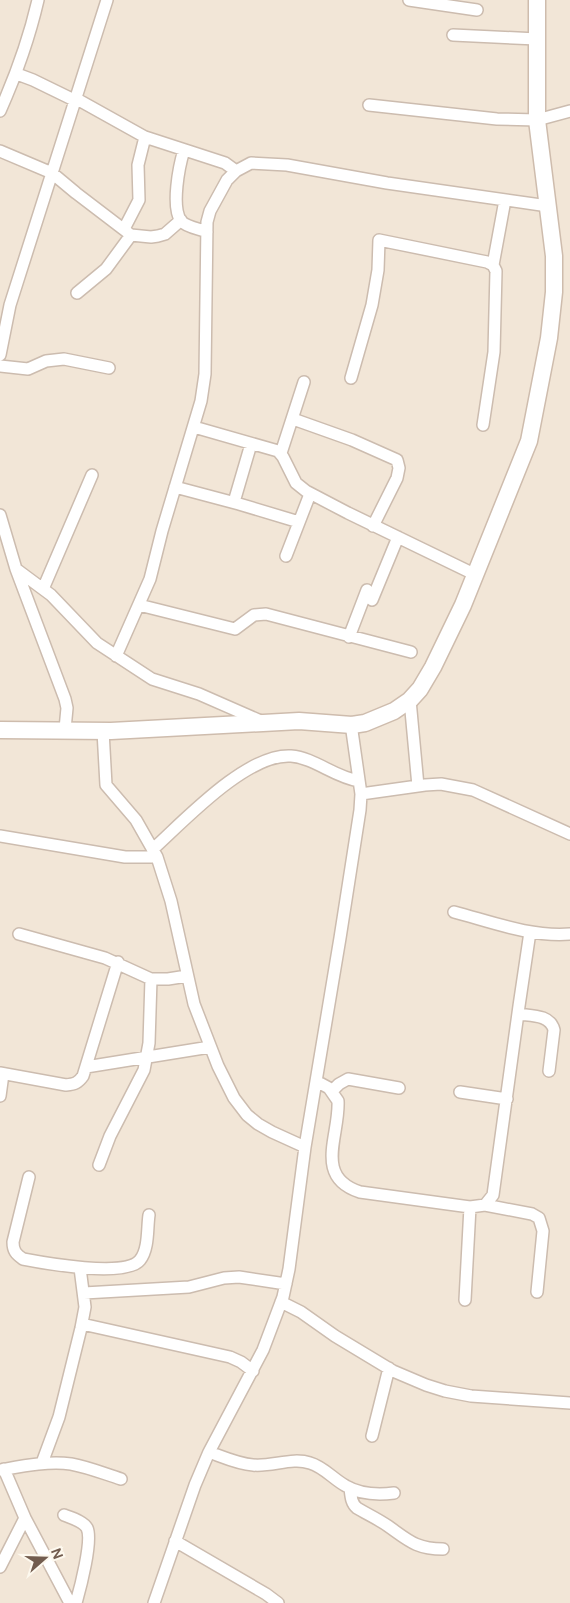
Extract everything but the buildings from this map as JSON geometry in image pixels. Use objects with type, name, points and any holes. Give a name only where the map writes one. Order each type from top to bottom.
[{"type":"street","points":[[0,111],[17,74],[31,32],[38,0]]},
{"type":"street","points":[[0,355],[10,305],[107,0]]},
{"type":"street","points":[[409,0],[477,10]]},
{"type":"street","points":[[0,730],[103,730],[299,721],[366,723],[394,711],[410,700],[420,689],[433,667],[476,575],[529,442],[549,338],[554,292],[554,256],[537,120],[537,0]]},
{"type":"street","points":[[453,35],[537,39]]},
{"type":"street","points":[[17,74],[75,99],[145,137],[225,163],[236,171]]},
{"type":"street","points":[[369,105],[497,119],[537,120],[570,111]]},
{"type":"street","points":[[77,293],[106,269],[128,232],[139,200],[139,158],[145,137]]},
{"type":"street","points":[[184,150],[178,177],[178,212],[185,224],[207,232]]},
{"type":"street","points":[[0,151],[52,173],[128,232],[151,237],[158,236],[165,234],[181,220]]},
{"type":"street","points":[[116,656],[150,579],[175,486],[201,401],[205,374],[207,232],[210,211],[228,180],[236,171],[251,163],[287,165],[548,206]]},
{"type":"street","points":[[483,425],[494,352],[496,271],[493,265],[504,200]]},
{"type":"street","points":[[351,378],[372,305],[378,270],[379,240],[479,259],[493,265]]},
{"type":"street","points":[[0,366],[28,369],[46,361],[64,359],[109,368]]},
{"type":"street","points":[[281,453],[304,382]]},
{"type":"street","points":[[293,418],[352,440],[397,460],[400,468],[397,478],[373,526]]},
{"type":"street","points":[[194,427],[281,453],[300,488],[373,526],[476,575]]},
{"type":"street","points":[[234,502],[251,444]]},
{"type":"street","points":[[43,589],[92,474]]},
{"type":"street","points":[[175,486],[299,522]]},
{"type":"street","points":[[286,556],[310,494]]},
{"type":"street","points":[[0,515],[16,569],[65,699],[67,708],[65,730]]},
{"type":"street","points":[[349,637],[398,538]]},
{"type":"street","points":[[16,569],[51,595],[97,643],[152,679],[199,694],[264,722]]},
{"type":"street","points":[[139,605],[235,629],[254,615],[266,614],[411,652]]},
{"type":"street","points":[[410,700],[418,786]]},
{"type":"street","points":[[154,1603],[195,1485],[209,1452],[263,1350],[286,1284],[305,1147],[360,810],[361,794],[351,724]]},
{"type":"street","points":[[103,730],[106,784],[136,820],[155,853],[171,901],[194,1004],[210,1047],[234,1098],[247,1115],[258,1124],[305,1147]]},
{"type":"street","points":[[0,836],[125,858],[155,853],[224,785],[240,774],[269,759],[290,756],[303,759],[341,777],[359,781]]},
{"type":"street","points":[[361,794],[441,784],[473,790],[570,834]]},
{"type":"street","points":[[454,912],[530,932],[570,934]]},
{"type":"street","points":[[485,1204],[494,1195],[530,932]]},
{"type":"street","points":[[19,934],[118,962],[151,979],[187,976]]},
{"type":"street","points":[[0,1096],[1,1074],[66,1085],[79,1082],[86,1067],[118,962]]},
{"type":"street","points":[[99,1166],[110,1136],[144,1070],[149,1042],[151,979]]},
{"type":"street","points":[[518,1014],[544,1018],[553,1025],[549,1071]]},
{"type":"street","points":[[86,1067],[210,1047]]},
{"type":"street","points":[[332,1091],[348,1079],[399,1088]]},
{"type":"street","points":[[316,1081],[332,1091],[338,1101],[333,1163],[335,1174],[342,1184],[349,1189],[360,1192],[470,1207],[485,1204],[532,1214],[539,1218],[543,1231],[537,1292]]},
{"type":"street","points":[[460,1092],[507,1099]]},
{"type":"street","points":[[29,1177],[13,1242],[13,1249],[16,1255],[23,1259],[80,1268],[127,1267],[140,1260],[144,1250],[149,1215]]},
{"type":"street","points":[[465,1300],[470,1207]]},
{"type":"street","points":[[42,1464],[58,1417],[82,1324],[85,1307],[80,1268]]},
{"type":"street","points":[[84,1292],[189,1287],[224,1278],[239,1277],[286,1284]]},
{"type":"street","points":[[281,1302],[301,1312],[335,1336],[389,1368],[426,1385],[460,1394],[570,1403]]},
{"type":"street","points":[[82,1324],[230,1357],[253,1371]]},
{"type":"street","points":[[372,1436],[389,1368]]},
{"type":"street","points":[[209,1452],[236,1462],[253,1465],[302,1461],[311,1463],[350,1488],[381,1494],[394,1494]]},
{"type":"street","points":[[70,1603],[25,1518],[2,1469],[42,1464],[71,1464],[121,1479]]},
{"type":"street","points":[[350,1488],[351,1499],[357,1508],[386,1524],[409,1542],[419,1547],[443,1550]]},
{"type":"street","points":[[64,1515],[82,1523],[89,1531],[86,1558],[76,1603]]},
{"type":"street","points":[[1,1562],[25,1518]]},
{"type":"street","points":[[175,1541],[266,1594],[278,1603]]},
{"type":"street","points":[[58,1603],[64,1592]]},
{"type":"shaded area","points":[[0,0],[570,0],[570,1603],[0,1603]]}]
